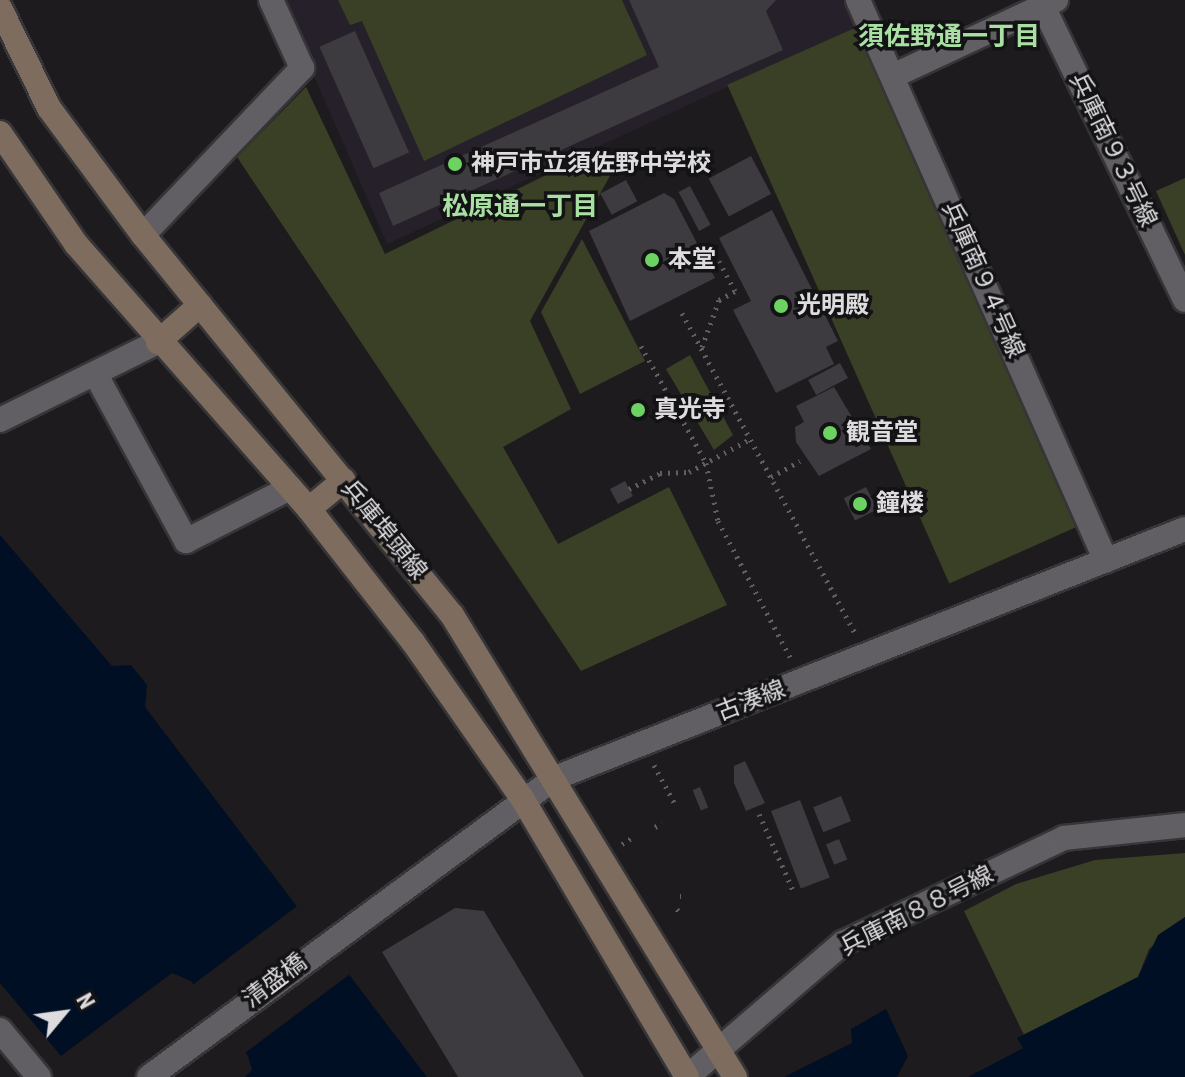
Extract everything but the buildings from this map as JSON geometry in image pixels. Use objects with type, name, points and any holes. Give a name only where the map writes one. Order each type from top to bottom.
[{"type":"main road","name":"兵庫埠頭線","points":[[0,8],[49,108],[143,235],[452,615],[555,778],[735,1077]]},
{"type":"main road","name":"兵庫埠頭線","points":[[0,133],[76,244],[158,342],[309,509],[522,798],[687,1077]]},
{"type":"main road","points":[[158,342],[200,305]]},
{"type":"main road","points":[[309,509],[344,480]]},
{"type":"street","points":[[143,235],[302,68],[271,0]]},
{"type":"street","name":"兵庫南９４号線","points":[[858,0],[1106,561]]},
{"type":"street","points":[[893,76],[1047,2]]},
{"type":"street","name":"兵庫南９３号線","points":[[1047,2],[1185,300]]},
{"type":"street","points":[[0,420],[158,342]]},
{"type":"street","points":[[96,375],[186,541],[290,488]]},
{"type":"street","name":"古湊線","points":[[346,927],[522,798],[555,778],[1185,529]]},
{"type":"street","name":"兵庫南８８号線","points":[[687,1077],[721,1054],[843,943],[1064,838],[1185,825]]},
{"type":"street","name":"清盛橋","points":[[149,1077],[346,927]]},
{"type":"street","points":[[0,1030],[39,1077]]},
{"type":"path","points":[[701,348],[719,300],[735,291],[717,257]]},
{"type":"path","points":[[682,313],[867,655]]},
{"type":"path","points":[[641,346],[706,463],[718,521],[802,681]]},
{"type":"path","points":[[629,489],[706,463],[750,439]]},
{"type":"path","points":[[771,477],[800,461]]},
{"type":"path","points":[[642,743],[676,806]]},
{"type":"path","points":[[759,814],[793,890]]},
{"type":"path","points":[[655,827],[662,823]]},
{"type":"path","points":[[622,844],[635,836]]},
{"type":"shaded area","name":"神戸市立須佐野中学校","points":[[281,0],[845,0],[857,27],[387,244]]},
{"type":"green space","points":[[338,0],[622,0],[647,55],[424,161],[362,21],[350,25]]},
{"type":"green space","points":[[857,27],[1079,526],[949,584],[727,85]]},
{"type":"green space","points":[[306,87],[385,254],[599,149],[611,174],[530,321],[571,409],[503,447],[558,544],[669,487],[727,605],[581,671],[237,157]]},
{"type":"green space","points":[[1185,178],[1185,255],[1156,191]]},
{"type":"green space","points":[[582,239],[645,361],[580,394],[541,312]]},
{"type":"green space","points":[[690,355],[733,435],[714,450],[666,369]]},
{"type":"green space","points":[[1185,853],[1185,917],[1149,949],[1138,977],[1024,1035],[964,911],[1016,884],[1095,860]]},
{"type":"water","points":[[0,535],[112,666],[131,665],[147,685],[145,707],[427,1077],[245,1077],[252,1070],[248,1056],[191,981],[172,973],[61,1056],[0,983]]},
{"type":"water","points":[[1185,917],[1185,1077],[968,1077],[1023,1048],[1017,1038],[1138,977],[1158,935]]},
{"type":"water","points":[[886,1009],[908,1056],[897,1077],[784,1077],[852,1043],[851,1029]]},
{"type":"pier","points":[[300,904],[352,973],[242,1055],[191,986]]},
{"type":"place","name":"神戸市立須佐野中学校","points":[[455,164]]},
{"type":"place","name":"本堂","points":[[652,260]]},
{"type":"place","name":"光明殿","points":[[781,306]]},
{"type":"place","name":"真光寺","points":[[638,410]]},
{"type":"place","name":"観音堂","points":[[830,433]]},
{"type":"place","name":"鐘楼","points":[[860,504]]},
{"type":"district","name":"須佐野通一丁目","points":[[949,37]]},
{"type":"district","name":"松原通一丁目","points":[[520,207]]}]
